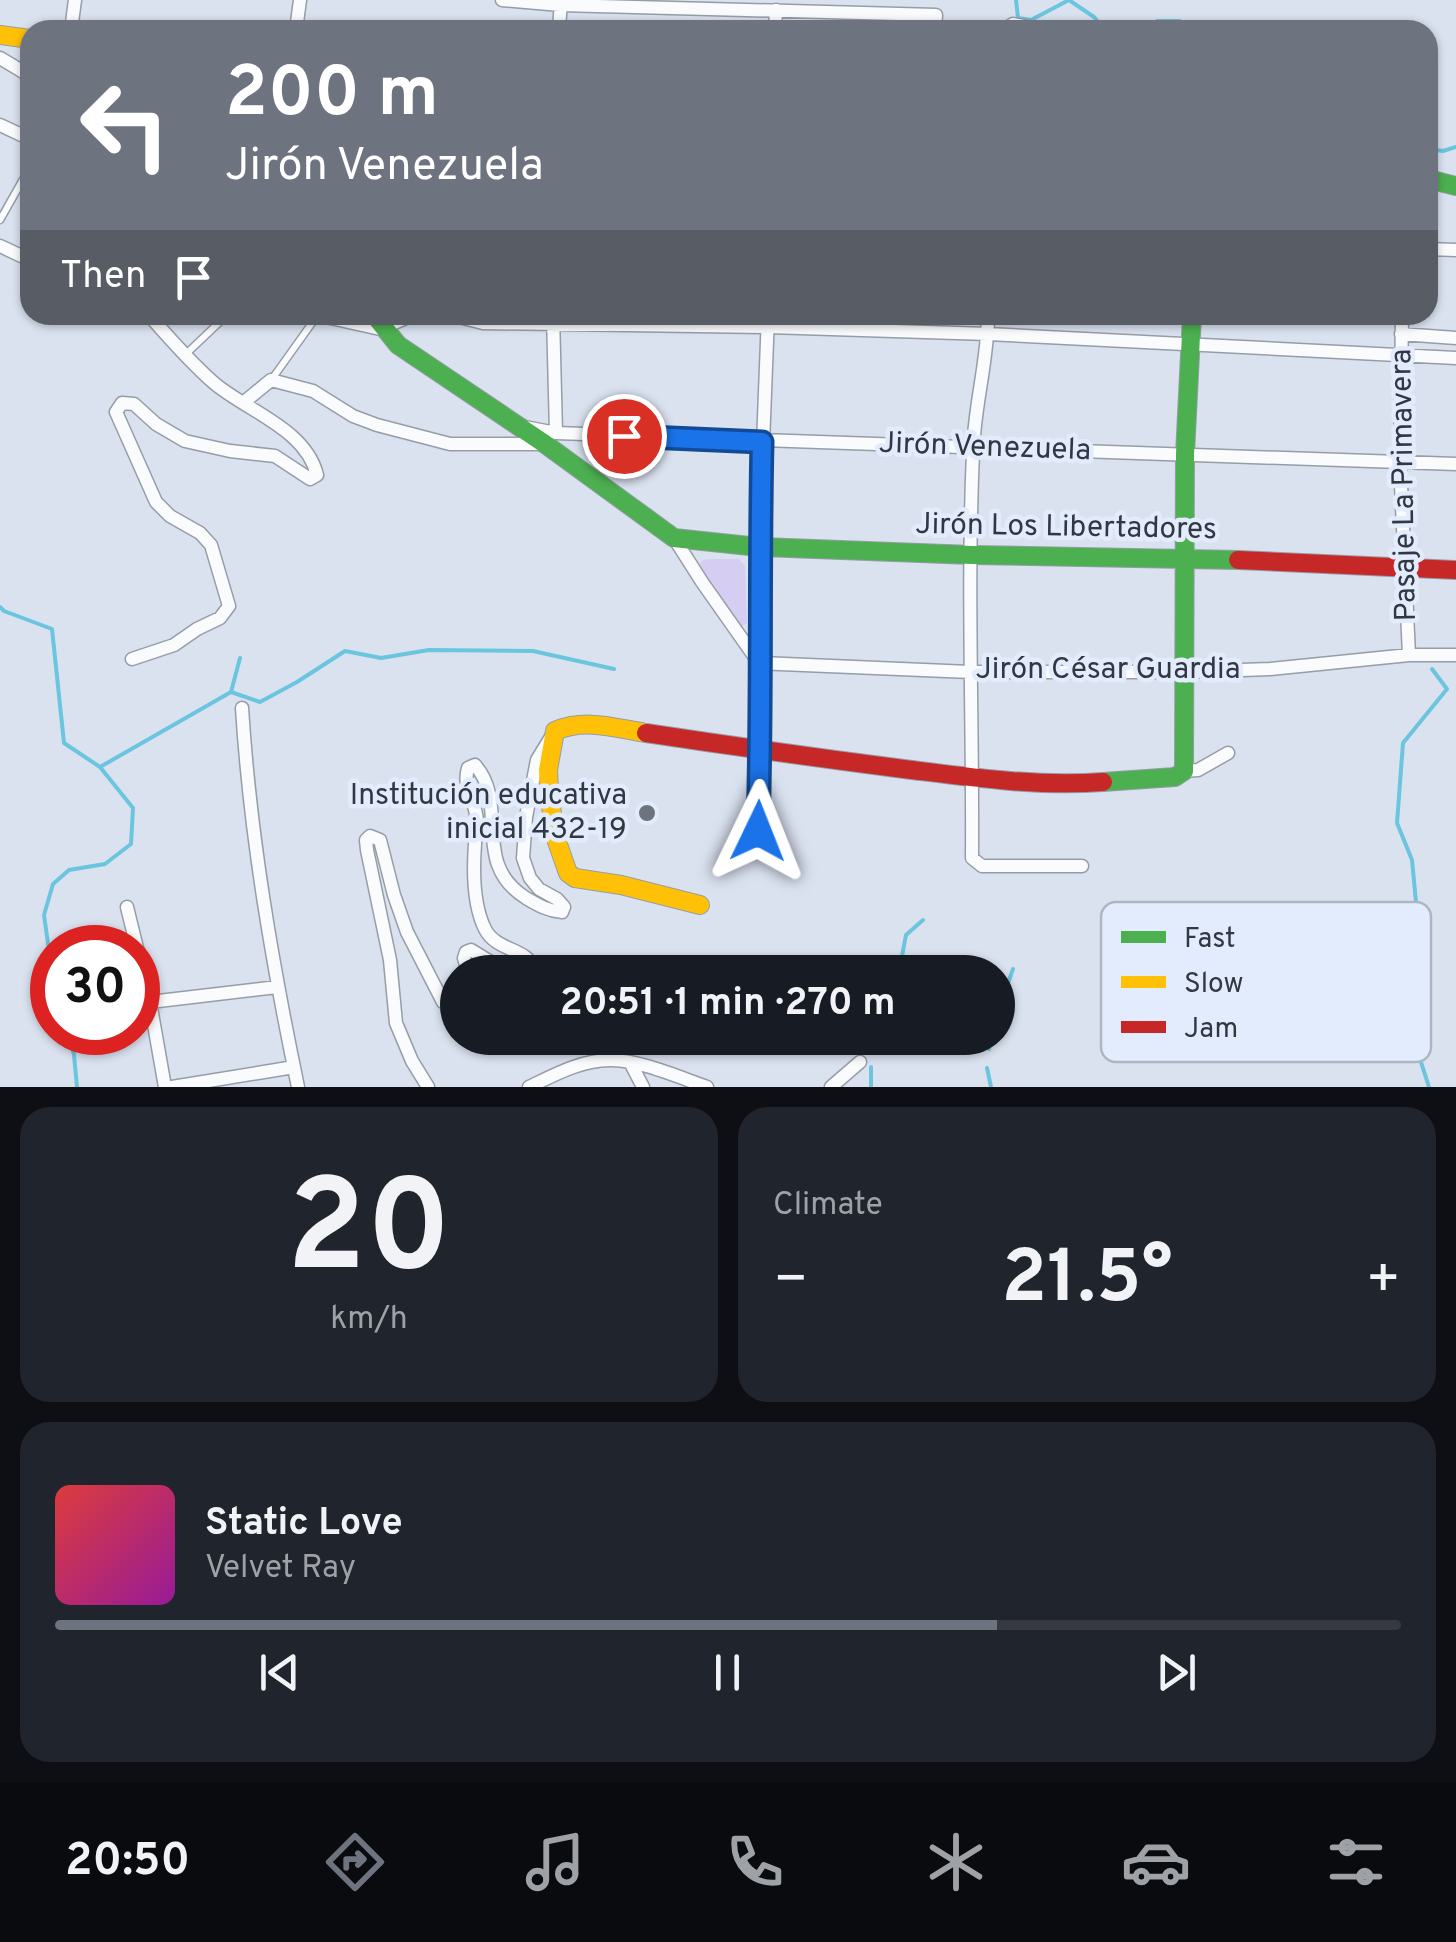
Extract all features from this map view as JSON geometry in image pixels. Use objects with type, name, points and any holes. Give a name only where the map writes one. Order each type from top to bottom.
[{"type":"street","points":[[502,0],[776,5],[936,15],[936,20]]},
{"type":"street","points":[[132,659],[174,646],[196,629],[220,618],[229,606],[211,545],[156,502],[122,428],[117,407],[122,403],[134,404],[156,424],[185,441],[230,452],[275,456],[301,474],[314,478],[317,475],[314,464],[296,440],[218,387],[158,325]]},
{"type":"street","points":[[382,325],[398,345],[515,425],[550,439],[674,538],[759,663]]},
{"type":"street","points":[[550,439],[553,325]]},
{"type":"street","points":[[758,831],[759,546],[768,325]]},
{"type":"street","points":[[836,325],[1456,358]]},
{"type":"street","points":[[988,325],[972,448],[972,858],[982,866],[1082,866]]},
{"type":"street","points":[[1179,774],[1185,672],[1186,454],[1192,325]]},
{"type":"street","name":"Pasaje La Primavera","points":[[1401,325],[1400,464],[1409,655]]},
{"type":"street","points":[[1401,334],[1456,338]]},
{"type":"street","points":[[243,402],[271,380]]},
{"type":"street","name":"Jirón Venezuela","points":[[271,380],[313,391],[353,416],[377,425],[450,444],[550,439],[762,442],[1456,464]]},
{"type":"street","name":"Jirón Los Libertadores","points":[[674,538],[759,546],[972,555],[1184,558],[1456,570]]},
{"type":"street","name":"Jirón César Guardia","points":[[759,663],[970,672],[1185,672],[1456,655]]},
{"type":"street","points":[[242,708],[277,987],[298,1087]]},
{"type":"street","points":[[524,955],[504,948],[484,927],[474,876],[476,818],[465,785],[466,775],[468,768],[475,765],[483,774],[490,799],[492,850],[502,875],[530,901],[562,912],[562,902],[538,889],[530,878],[523,858],[537,760],[555,731],[570,725],[586,723],[760,752],[973,777],[1075,784],[1179,774],[1198,770],[1228,753]]},
{"type":"street","points":[[555,731],[548,791],[554,836],[568,873],[575,878],[700,905]]},
{"type":"street","points":[[428,1087],[412,1062],[396,1023],[390,960],[366,850],[370,836],[380,840],[407,932],[440,996]]},
{"type":"street","points":[[127,907],[131,925]]},
{"type":"street","points":[[160,1001],[277,987]]},
{"type":"street","points":[[160,1049],[168,1087],[294,1067]]},
{"type":"street","points":[[529,1087],[566,1069],[601,1060],[630,1062],[708,1087]]},
{"type":"street","points":[[630,1062],[643,1087]]},
{"type":"street","points":[[832,1087],[860,1062]]},
{"type":"lane","points":[[0,220],[20,185]]},
{"type":"lane","points":[[186,354],[216,325]]},
{"type":"lane","points":[[271,380],[310,325]]},
{"type":"shaded area","points":[[708,559],[739,559],[745,566],[747,623],[740,627],[696,568]]},
{"type":"waterway","points":[[1016,0],[1018,18],[1031,20],[1069,0]]},
{"type":"waterway","points":[[1069,0],[1097,20]]},
{"type":"waterway","points":[[1438,150],[1456,147]]},
{"type":"waterway","points":[[0,607],[52,629],[64,743],[100,767],[133,808],[131,844],[105,864],[69,870],[53,884],[44,915],[45,925]]},
{"type":"waterway","points":[[100,767],[231,692],[260,702],[345,651],[381,658],[429,650],[533,651],[614,669]]},
{"type":"waterway","points":[[231,692],[240,658]]},
{"type":"waterway","points":[[1416,902],[1412,860],[1397,823],[1403,743],[1447,689],[1432,669]]},
{"type":"waterway","points":[[902,955],[906,935],[923,920]]},
{"type":"waterway","points":[[74,1055],[77,1087]]},
{"type":"waterway","points":[[1421,1062],[1429,1087]]},
{"type":"waterway","points":[[871,1067],[871,1087]]},
{"type":"waterway","points":[[987,1068],[991,1087]]},
{"type":"traffic: fast","points":[[1438,182],[1456,186]]},
{"type":"traffic: fast","points":[[382,325],[398,345],[545,444],[674,538],[759,547],[1238,560]]},
{"type":"traffic: fast","points":[[1103,782],[1175,777],[1184,771],[1185,454],[1191,325]]},
{"type":"traffic: slow","points":[[0,35],[20,38]]},
{"type":"traffic: slow","points":[[646,733],[589,725],[555,731],[548,770],[555,836],[568,873],[575,878],[700,905]]},
{"type":"traffic: jam","points":[[1238,560],[1456,570]]},
{"type":"traffic: jam","points":[[646,733],[978,778],[1103,782]]},
{"type":"place","name":"Institución educativa inicial 432-19","points":[[647,813]]},
{"type":"route","points":[[624,436],[762,442],[758,831]]}]
